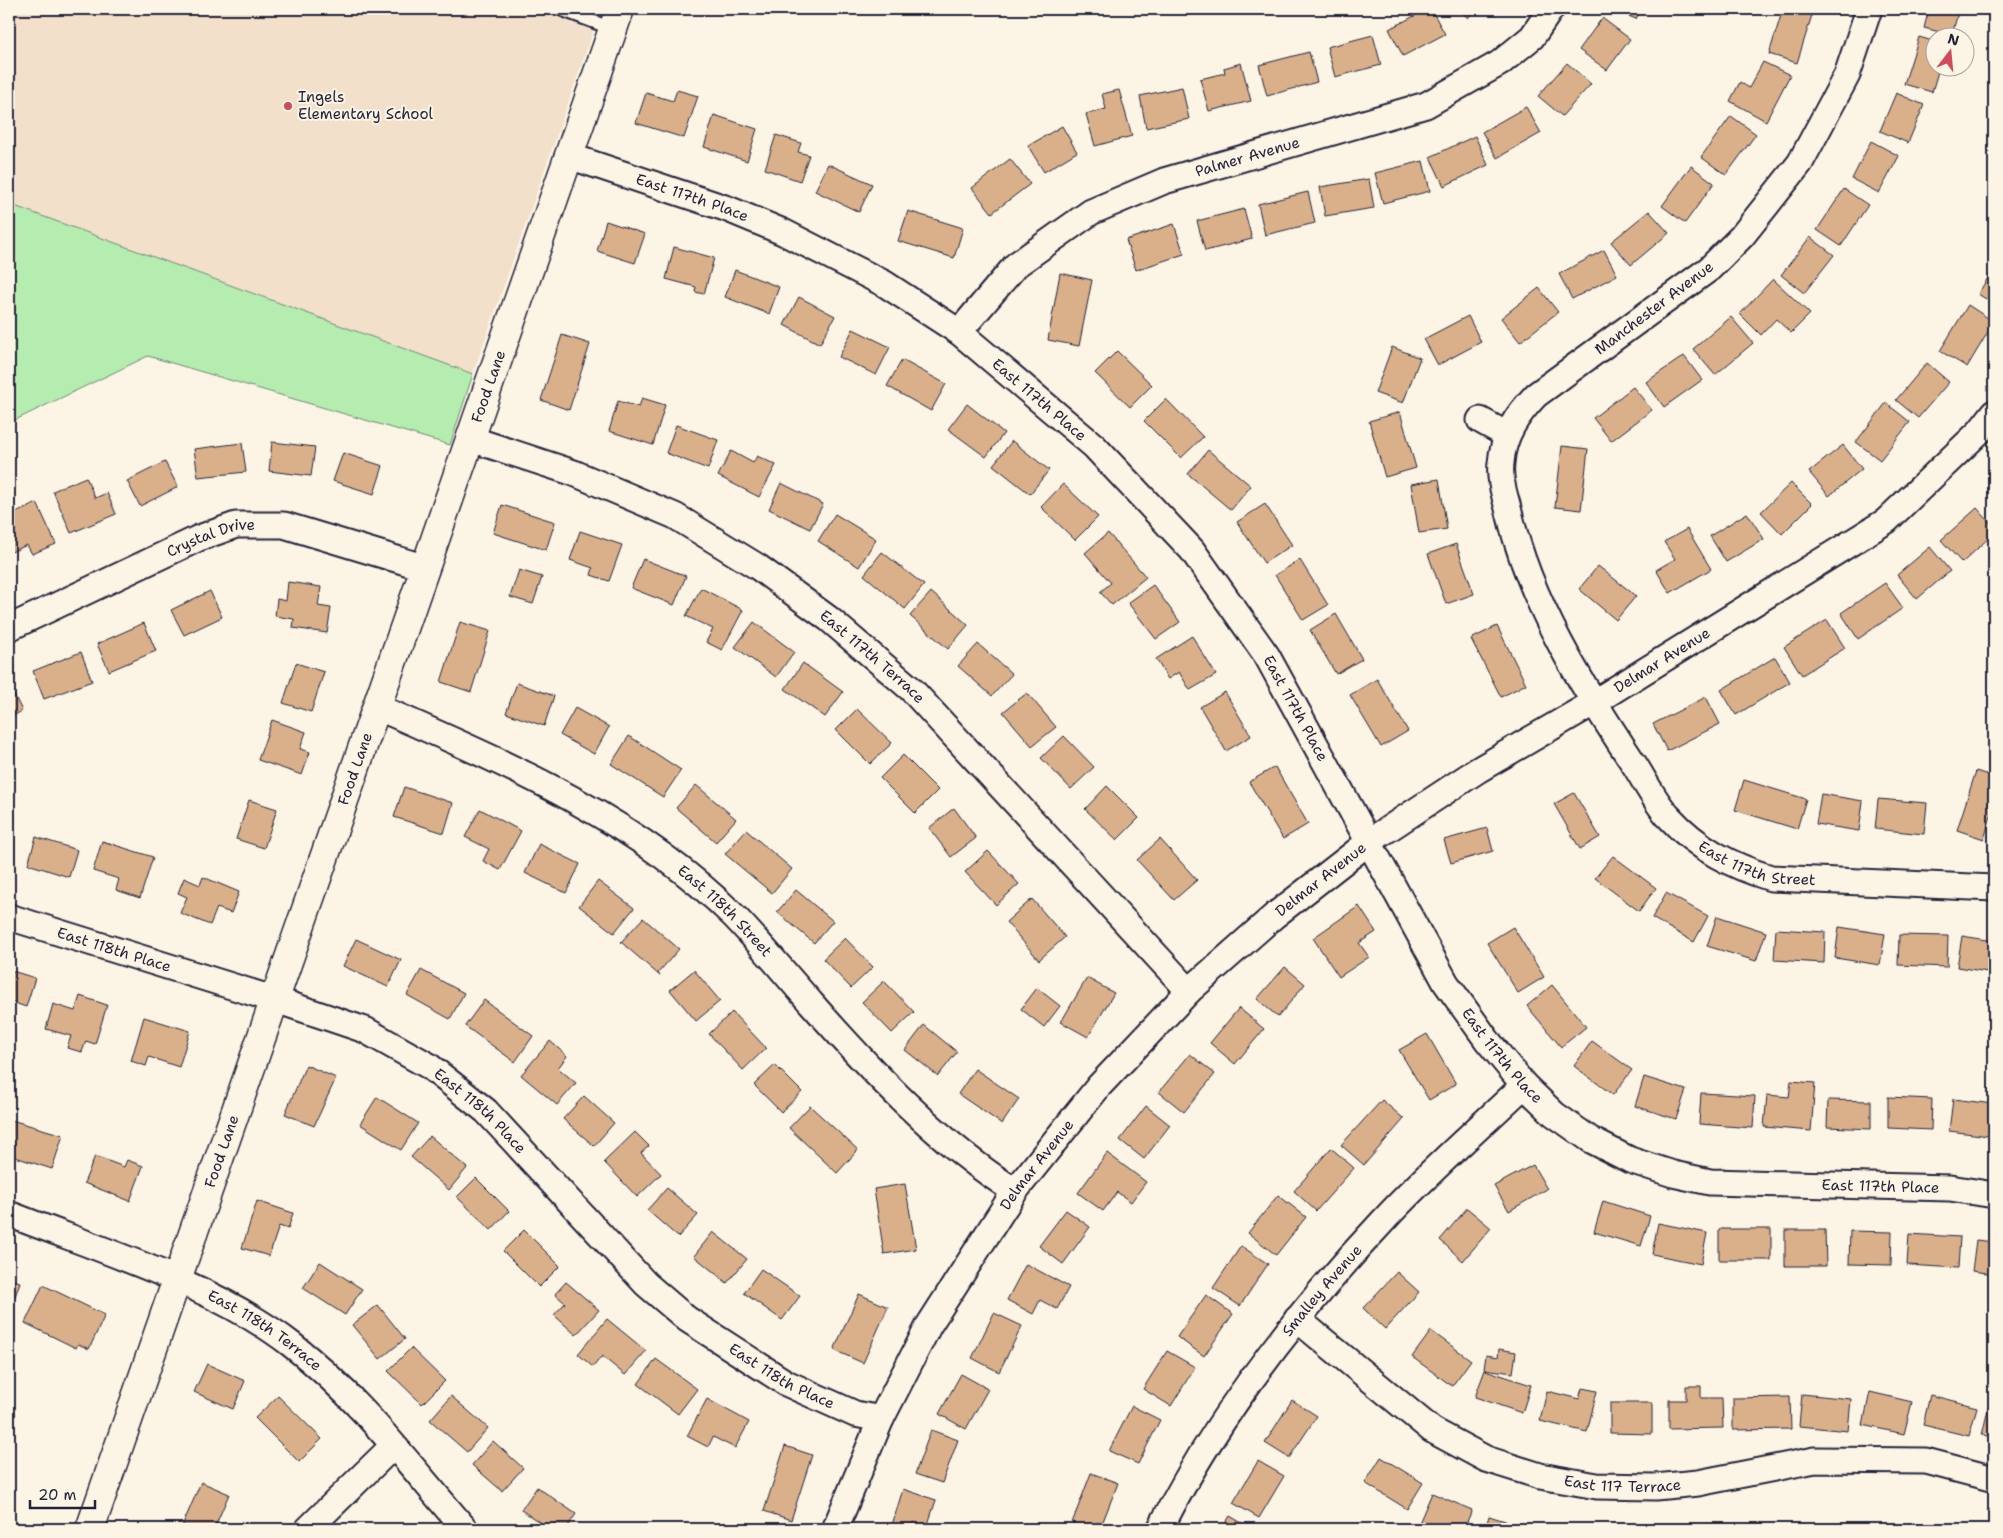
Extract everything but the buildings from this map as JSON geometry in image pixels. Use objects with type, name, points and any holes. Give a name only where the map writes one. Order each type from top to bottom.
[{"type":"street","name":"Palmer Avenue","points":[[959,332],[1016,265],[1091,212],[1164,181],[1426,105],[1500,63],[1532,37],[1551,9]]},
{"type":"street","name":"Manchester Avenue","points":[[1593,703],[1550,622],[1517,547],[1502,483],[1501,464],[1507,435],[1516,417],[1536,395],[1709,269],[1742,236],[1800,164],[1847,75],[1870,9]]},
{"type":"street","name":"Food Lane","points":[[90,1529],[276,1000],[616,19]]},
{"type":"street","name":"East 117th Place","points":[[569,156],[728,209],[783,232],[885,284],[959,332],[1094,446],[1192,550],[1268,656],[1446,983],[1487,1040],[1524,1085],[1554,1114],[1590,1140],[1630,1160],[1673,1174],[1710,1182],[1950,1188],[1994,1194]]},
{"type":"street","name":"Delmar Avenue","points":[[835,1529],[881,1419],[929,1325],[1015,1191],[1099,1086],[1189,991],[1274,916],[1370,841],[1478,770],[1593,703],[1886,520],[1980,432],[1994,413]]},
{"type":"street","points":[[1480,420],[1507,435]]},
{"type":"street","name":"East 117th Terrace","points":[[471,438],[574,473],[675,516],[758,567],[828,619],[911,689],[1189,991]]},
{"type":"street","name":"Crystal Drive","points":[[9,628],[199,538],[236,526],[284,525],[426,568]]},
{"type":"street","name":"East 117th Street","points":[[1593,703],[1669,817],[1704,849],[1738,868],[1771,878],[1994,888]]},
{"type":"street","name":"East 118th Street","points":[[377,707],[506,764],[610,819],[667,858],[734,916],[829,1024],[902,1098],[979,1168],[1015,1191]]},
{"type":"street","name":"East 118th Place","points":[[9,917],[276,1000],[365,1030],[429,1066],[486,1111],[646,1284],[687,1319],[786,1383],[854,1414],[881,1419]]},
{"type":"street","name":"Smalley Avenue","points":[[1160,1529],[1219,1425],[1297,1319],[1384,1220],[1524,1085]]},
{"type":"street","name":"East 118th Terrace","points":[[9,1214],[178,1281],[244,1313],[292,1345],[350,1396],[465,1529]]},
{"type":"street","name":"East 117 Terrace","points":[[1297,1319],[1432,1430],[1486,1458],[1540,1476],[1597,1486],[1655,1487],[1698,1483],[1824,1460],[1926,1461],[1994,1479]]},
{"type":"street","points":[[308,1529],[393,1446]]},
{"type":"lane","points":[[560,9],[616,19]]},
{"type":"shaded area","name":"Ingels Elementary School","points":[[9,9],[601,9],[473,374],[9,204]]},
{"type":"green space","points":[[9,204],[473,374],[450,445],[148,356],[9,423]]},
{"type":"place","name":"Ingels Elementary School","points":[[288,106]]}]
